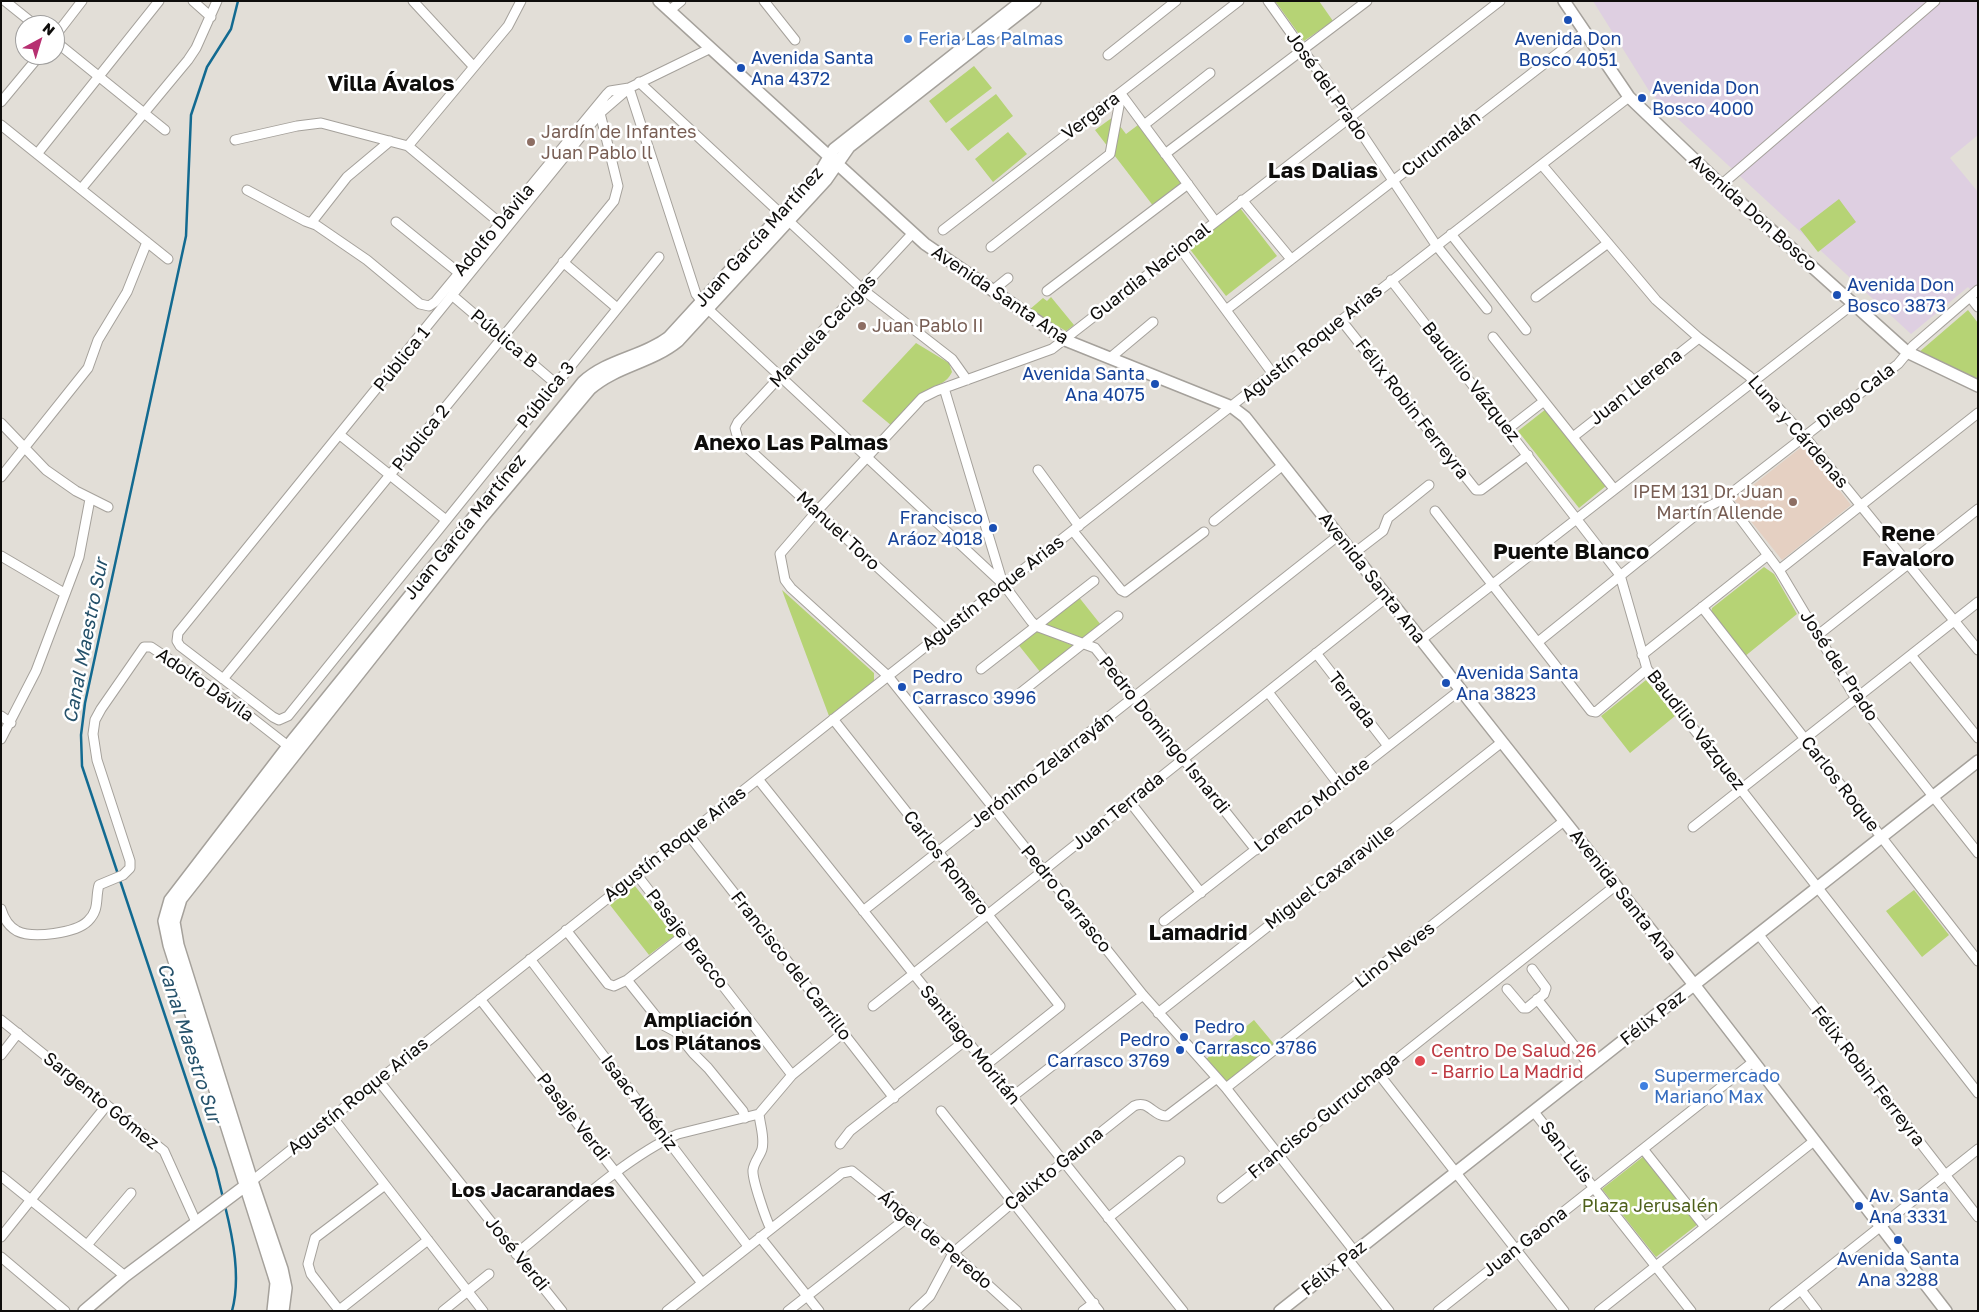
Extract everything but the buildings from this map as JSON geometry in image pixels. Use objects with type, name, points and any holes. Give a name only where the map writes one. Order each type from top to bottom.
[{"type":"main road","name":"Avenida Santa Ana","points":[[659,1],[912,234],[992,291],[1065,340],[1232,407],[1245,417],[1694,986],[1946,1311]]},
{"type":"main road","name":"Juan García Martínez","points":[[832,161],[839,144],[1022,1]]},
{"type":"main road","name":"Juan García Martínez","points":[[248,1184],[178,945],[174,922],[181,899],[475,527],[581,398],[607,376],[669,349],[705,305],[784,218],[820,172],[849,147],[1035,1]]},
{"type":"main road","name":"Avenida Don Bosco","points":[[1564,1],[1629,97],[1721,185],[1908,352],[1978,386]]},
{"type":"main road","name":"Juan García Martínez","points":[[248,1184],[169,945],[165,914],[177,888],[288,746],[583,382],[607,365],[662,342],[705,305]]},
{"type":"main road","name":"Félix Paz","points":[[1280,1311],[1978,761]]},
{"type":"main road","points":[[84,1311],[125,1276],[248,1184]]},
{"type":"main road","points":[[248,1184],[276,1283],[273,1311]]},
{"type":"main road","points":[[248,1184],[285,1281],[283,1311]]},
{"type":"street","points":[[6,1],[23,15]]},
{"type":"street","points":[[65,23],[82,1]]},
{"type":"street","points":[[37,154],[160,1]]},
{"type":"street","points":[[193,1],[211,17]]},
{"type":"street","points":[[81,189],[188,60],[211,17],[217,1]]},
{"type":"street","points":[[413,1],[474,67]]},
{"type":"street","points":[[408,146],[508,26],[521,1]]},
{"type":"street","points":[[669,10],[681,1]]},
{"type":"street","points":[[764,1],[795,40]]},
{"type":"street","points":[[1108,55],[1176,1]]},
{"type":"street","name":"Vergara","points":[[943,230],[1239,1]]},
{"type":"street","name":"José del Prado","points":[[1268,1],[1350,116],[1436,245],[1487,309]]},
{"type":"street","points":[[1166,154],[1367,1]]},
{"type":"street","name":"Guardia Nacional","points":[[781,551],[922,398],[944,388],[1044,354],[1065,340],[1180,248],[1500,1]]},
{"type":"street","points":[[1721,185],[1935,1]]},
{"type":"street","name":"Curumalán","points":[[1226,310],[1584,33]]},
{"type":"street","points":[[65,49],[165,130]]},
{"type":"street","name":"Adolfo Dávila","points":[[311,223],[367,260],[420,304],[432,305],[610,91],[629,88],[709,49]]},
{"type":"street","points":[[1,102],[32,65]]},
{"type":"street","points":[[1144,125],[1210,73]]},
{"type":"street","points":[[639,82],[862,289],[952,359],[967,380]]},
{"type":"street","points":[[629,88],[696,294],[705,305],[1004,585],[1036,626]]},
{"type":"street","name":"Pública 1","points":[[223,679],[180,646],[177,641],[178,633],[600,113],[629,88]]},
{"type":"street","points":[[1117,97],[1144,125],[1215,221]]},
{"type":"street","points":[[991,247],[1110,154],[1119,106],[1117,97]]},
{"type":"street","name":"Agustín Roque Arias","points":[[248,1184],[946,630],[1450,234],[1629,97]]},
{"type":"street","name":"Pública 2","points":[[223,679],[503,338],[617,194],[618,186],[600,113]]},
{"type":"street","points":[[235,140],[296,126],[321,123],[408,146],[500,223]]},
{"type":"street","points":[[1,125],[168,259]]},
{"type":"street","points":[[247,190],[311,223],[347,177],[390,141]]},
{"type":"street","name":"Luna y Cárdenas","points":[[1542,164],[1656,300],[1699,338],[1753,380],[1805,436],[1978,650]]},
{"type":"street","points":[[1047,291],[1188,184]]},
{"type":"street","points":[[1242,200],[1291,260]]},
{"type":"street","points":[[396,222],[459,273]]},
{"type":"street","name":"Manuela Cacigas","points":[[735,428],[738,422],[912,234]]},
{"type":"street","points":[[1450,234],[1526,330]]},
{"type":"street","points":[[1,477],[88,368],[98,340],[127,292],[147,242]]},
{"type":"street","points":[[1536,298],[1608,243]]},
{"type":"street","points":[[1180,248],[1273,374]]},
{"type":"street","name":"Pública 3","points":[[223,679],[273,717],[282,720],[291,713],[555,382],[659,257]]},
{"type":"street","points":[[564,262],[617,308]]},
{"type":"street","points":[[992,291],[1008,278]]},
{"type":"street","name":"Baudilio Vázquez","points":[[1392,280],[1620,576],[1647,669],[1978,1092]]},
{"type":"street","name":"Diego Cala","points":[[1538,642],[1702,510],[1725,498],[1898,364],[1908,352],[1978,290]]},
{"type":"street","name":"Pública B","points":[[453,296],[555,382]]},
{"type":"street","points":[[1970,297],[1978,307]]},
{"type":"street","points":[[1422,640],[1753,380],[1853,304]]},
{"type":"street","name":"Félix Robin Ferreyra","points":[[1341,320],[1473,487],[1481,490],[1528,455]]},
{"type":"street","points":[[1110,358],[1153,322]]},
{"type":"street","points":[[1493,336],[1614,489]]},
{"type":"street","name":"Juan Llerena","points":[[1573,437],[1699,338]]},
{"type":"street","points":[[944,388],[1004,585]]},
{"type":"street","points":[[1508,429],[1544,401]]},
{"type":"street","points":[[1779,570],[1978,413]]},
{"type":"street","points":[[1,423],[26,446],[46,470],[90,499],[108,506]]},
{"type":"street","name":"Manuel Toro","points":[[735,428],[738,439],[946,630]]},
{"type":"street","points":[[340,435],[446,520]]},
{"type":"street","points":[[1214,521],[1283,465]]},
{"type":"street","points":[[1038,470],[1076,528],[1121,590],[1125,592],[1204,532]]},
{"type":"street","points":[[1353,554],[1382,532],[1388,518],[1429,485]]},
{"type":"street","name":"José del Prado","points":[[1725,498],[1779,570],[1856,699],[1978,854]]},
{"type":"street","points":[[1,739],[11,723],[36,671],[82,546],[90,499]]},
{"type":"street","points":[[1818,636],[1978,509]]},
{"type":"street","points":[[1435,511],[1591,711],[1596,712],[1647,669]]},
{"type":"street","name":"Jerónimo Zelarrayán","points":[[863,912],[1339,535]]},
{"type":"street","name":"Pedro Carrasco","points":[[781,551],[785,580],[790,588],[888,676],[1143,995],[1226,1088],[1278,1153],[1389,1311]]},
{"type":"street","points":[[1642,655],[1768,555]]},
{"type":"street","points":[[1,556],[64,593]]},
{"type":"street","points":[[981,669],[1094,581]]},
{"type":"street","name":"Juan Terrada","points":[[872,1006],[1387,597]]},
{"type":"street","points":[[1692,827],[1978,602]]},
{"type":"street","name":"Carlos Roque","points":[[1702,607],[1978,961]]},
{"type":"street","points":[[1019,694],[1118,616]]},
{"type":"street","name":"Pedro Domingo Isnardi","points":[[1036,626],[1095,648],[1256,850]]},
{"type":"street","name":"Adolfo Dávila","points":[[1,910],[8,925],[18,932],[50,934],[72,930],[81,926],[95,913],[98,906],[99,885],[122,875],[130,868],[130,861],[97,760],[93,734],[95,720],[101,709],[144,646],[151,648],[224,696],[288,746]]},
{"type":"street","name":"Terrada","points":[[1316,653],[1388,746]]},
{"type":"street","points":[[1911,655],[1978,738]]},
{"type":"street","name":"Lorenzo Morlote","points":[[1164,921],[1460,690]]},
{"type":"street","points":[[1268,692],[1339,785]]},
{"type":"street","points":[[1,716],[11,723]]},
{"type":"street","name":"Carlos Romero","points":[[833,719],[1060,1006],[986,1065]]},
{"type":"street","name":"Miguel Caxaraville","points":[[1158,1013],[1502,742]]},
{"type":"street","name":"Santiago Moritán","points":[[758,779],[1183,1311]]},
{"type":"street","points":[[1130,802],[1200,893]]},
{"type":"street","name":"Lino Neves","points":[[1226,1088],[1564,821]]},
{"type":"street","name":"Francisco del Carrillo","points":[[688,834],[894,1098]]},
{"type":"street","name":"Pasaje Bracco","points":[[637,874],[792,1075]]},
{"type":"street","name":"Francisco Gurruchaga","points":[[1222,1198],[1615,886]]},
{"type":"street","points":[[566,930],[608,984],[614,986],[627,980],[684,935]]},
{"type":"street","name":"Félix Robin Ferreyra","points":[[1759,935],[1978,1217]]},
{"type":"street","name":"Isaac Albéniz","points":[[530,959],[748,1246]]},
{"type":"street","points":[[1508,989],[1523,1008],[1527,1008],[1544,994],[1546,988],[1532,969]]},
{"type":"street","points":[[627,980],[663,1025],[676,1032],[708,1068],[743,1111],[745,1118]]},
{"type":"street","points":[[1012,1097],[1143,995]]},
{"type":"street","name":"Pasaje Verdi","points":[[480,999],[702,1283]]},
{"type":"street","points":[[1537,999],[1591,1067]]},
{"type":"street","name":"Sargento Gómez","points":[[1,1020],[107,1105],[168,1157],[196,1222]]},
{"type":"street","points":[[1,1055],[18,1033]]},
{"type":"street","points":[[516,1254],[616,1173],[667,1139],[678,1134],[759,1114],[792,1075],[843,1033]]},
{"type":"street","points":[[840,1144],[850,1131],[966,1040]]},
{"type":"street","name":"Juan Gaona","points":[[1438,1311],[1753,1062]]},
{"type":"street","points":[[1378,1073],[1564,1311]]},
{"type":"street","name":"Calixto Gauna","points":[[914,1311],[930,1296],[952,1253],[1134,1106],[1138,1104],[1147,1105],[1156,1114],[1167,1116],[1217,1078]]},
{"type":"street","name":"José Verdi","points":[[378,1080],[562,1311]]},
{"type":"street","points":[[1,1237],[107,1105]]},
{"type":"street","points":[[941,1111],[1096,1307],[1083,1311]]},
{"type":"street","name":"San Luis","points":[[1534,1112],[1690,1311]]},
{"type":"street","points":[[668,1311],[771,1229],[753,1176],[754,1167],[763,1144],[759,1114]]},
{"type":"street","points":[[337,1123],[483,1311]]},
{"type":"street","points":[[1599,1311],[1814,1141]]},
{"type":"street","points":[[1643,1149],[1705,1227]]},
{"type":"street","points":[[1774,1311],[1978,1149]]},
{"type":"street","points":[[1108,1218],[1180,1161]]},
{"type":"street","name":"Ángel de Peredo","points":[[771,1229],[842,1173],[852,1171],[952,1253],[1017,1311]]},
{"type":"street","points":[[1,1176],[125,1276]]},
{"type":"street","points":[[385,1185],[314,1238],[308,1264],[312,1274],[338,1310],[428,1240]]},
{"type":"street","points":[[87,1245],[131,1193]]},
{"type":"street","points":[[788,1311],[908,1217]]},
{"type":"street","points":[[760,1237],[819,1311]]},
{"type":"street","points":[[1,1257],[65,1311]]},
{"type":"street","points":[[443,1311],[489,1274]]},
{"type":"street","points":[[1801,1290],[1817,1311]]},
{"type":"shaded area","points":[[1593,1],[1978,1],[1978,135],[1950,158],[1978,192],[1978,298],[1968,287],[1911,334],[1651,94]]},
{"type":"shaded area","name":"IPEM 131 Dr. Juan Martín Allende","points":[[1804,445],[1851,505],[1782,560],[1734,500]]},
{"type":"green space","points":[[1275,1],[1319,1],[1333,21],[1304,41]]},
{"type":"green space","points":[[974,66],[992,88],[946,123],[929,101]]},
{"type":"green space","points":[[996,94],[1013,116],[968,151],[950,129]]},
{"type":"green space","points":[[1113,117],[1126,134],[1138,125],[1184,185],[1154,207],[1095,130]]},
{"type":"green space","points":[[1008,132],[1027,154],[993,182],[975,159]]},
{"type":"green space","points":[[1839,199],[1856,222],[1818,252],[1800,229]]},
{"type":"green space","points":[[1240,208],[1277,256],[1226,296],[1189,248]]},
{"type":"green space","points":[[1051,297],[1074,325],[1066,331],[1029,310],[1043,298],[1047,301]]},
{"type":"green space","points":[[1968,310],[1978,323],[1978,381],[1918,353]]},
{"type":"green space","points":[[916,343],[949,363],[952,372],[946,380],[925,391],[909,405],[892,426],[862,401]]},
{"type":"green space","points":[[1546,409],[1606,486],[1579,508],[1518,431]]},
{"type":"green space","points":[[1764,567],[1774,574],[1797,614],[1744,657],[1711,614],[1712,608]]},
{"type":"green space","points":[[782,590],[874,673],[874,681],[829,716]]},
{"type":"green space","points":[[1078,596],[1101,625],[1083,639],[1042,624]]},
{"type":"green space","points":[[1036,630],[1074,646],[1041,673],[1017,643]]},
{"type":"green space","points":[[1646,680],[1675,716],[1630,753],[1601,716]]},
{"type":"green space","points":[[635,886],[674,936],[649,955],[610,905]]},
{"type":"green space","points":[[1914,890],[1949,935],[1922,957],[1886,911]]},
{"type":"green space","points":[[1254,1020],[1274,1044],[1225,1083],[1205,1060]]},
{"type":"green space","name":"Plaza Jerusalén","points":[[1644,1156],[1698,1224],[1656,1257],[1602,1189]]},
{"type":"waterway","name":"Canal Maestro Sur","points":[[223,1198],[216,1169],[82,766],[81,735],[85,703],[186,236],[191,115],[207,67],[231,29],[238,1]]},
{"type":"waterway","name":"Canal Maestro Sur","points":[[225,1206],[231,1231],[236,1272],[235,1298],[232,1311]]},
{"type":"place","name":"Avenida Don Bosco 4051","points":[[1568,20]]},
{"type":"place","name":"Feria Las Palmas","points":[[908,39]]},
{"type":"place","name":"Avenida Santa Ana 4372","points":[[741,68]]},
{"type":"place","name":"Avenida Don Bosco 4000","points":[[1642,98]]},
{"type":"place","name":"Jardín de Infantes Juan Pablo ll","points":[[531,142]]},
{"type":"place","name":"Avenida Don Bosco 3873","points":[[1837,295]]},
{"type":"place","name":"Juan Pablo II","points":[[862,326]]},
{"type":"place","name":"Avenida Santa Ana 4075","points":[[1155,384]]},
{"type":"place","name":"IPEM 131 Dr. Juan Martín Allende","points":[[1793,502]]},
{"type":"place","name":"Francisco Aráoz 4018","points":[[993,528]]},
{"type":"place","name":"Avenida Santa Ana 3823","points":[[1446,683]]},
{"type":"place","name":"Pedro Carrasco 3996","points":[[902,687]]},
{"type":"place","name":"Pedro Carrasco 3786","points":[[1184,1037]]},
{"type":"place","name":"Pedro Carrasco 3769","points":[[1180,1050]]},
{"type":"place","name":"Centro De Salud 26 - Barrio La Madrid","points":[[1420,1061]]},
{"type":"place","name":"Supermercado Mariano Max","points":[[1644,1086]]},
{"type":"place","name":"Av. Santa Ana 3331","points":[[1859,1206]]},
{"type":"place","name":"Avenida Santa Ana 3288","points":[[1898,1240]]},
{"type":"district","name":"Villa Ávalos","points":[[391,84]]},
{"type":"district","name":"Las Dalias","points":[[1323,171]]},
{"type":"district","name":"Anexo Las Palmas","points":[[791,443]]},
{"type":"district","name":"Rene Favaloro","points":[[1908,546]]},
{"type":"district","name":"Puente Blanco","points":[[1571,552]]},
{"type":"district","name":"Lamadrid","points":[[1198,933]]},
{"type":"district","name":"Ampliación Los Plátanos","points":[[698,1032]]},
{"type":"district","name":"Los Jacarandaes","points":[[533,1191]]}]
